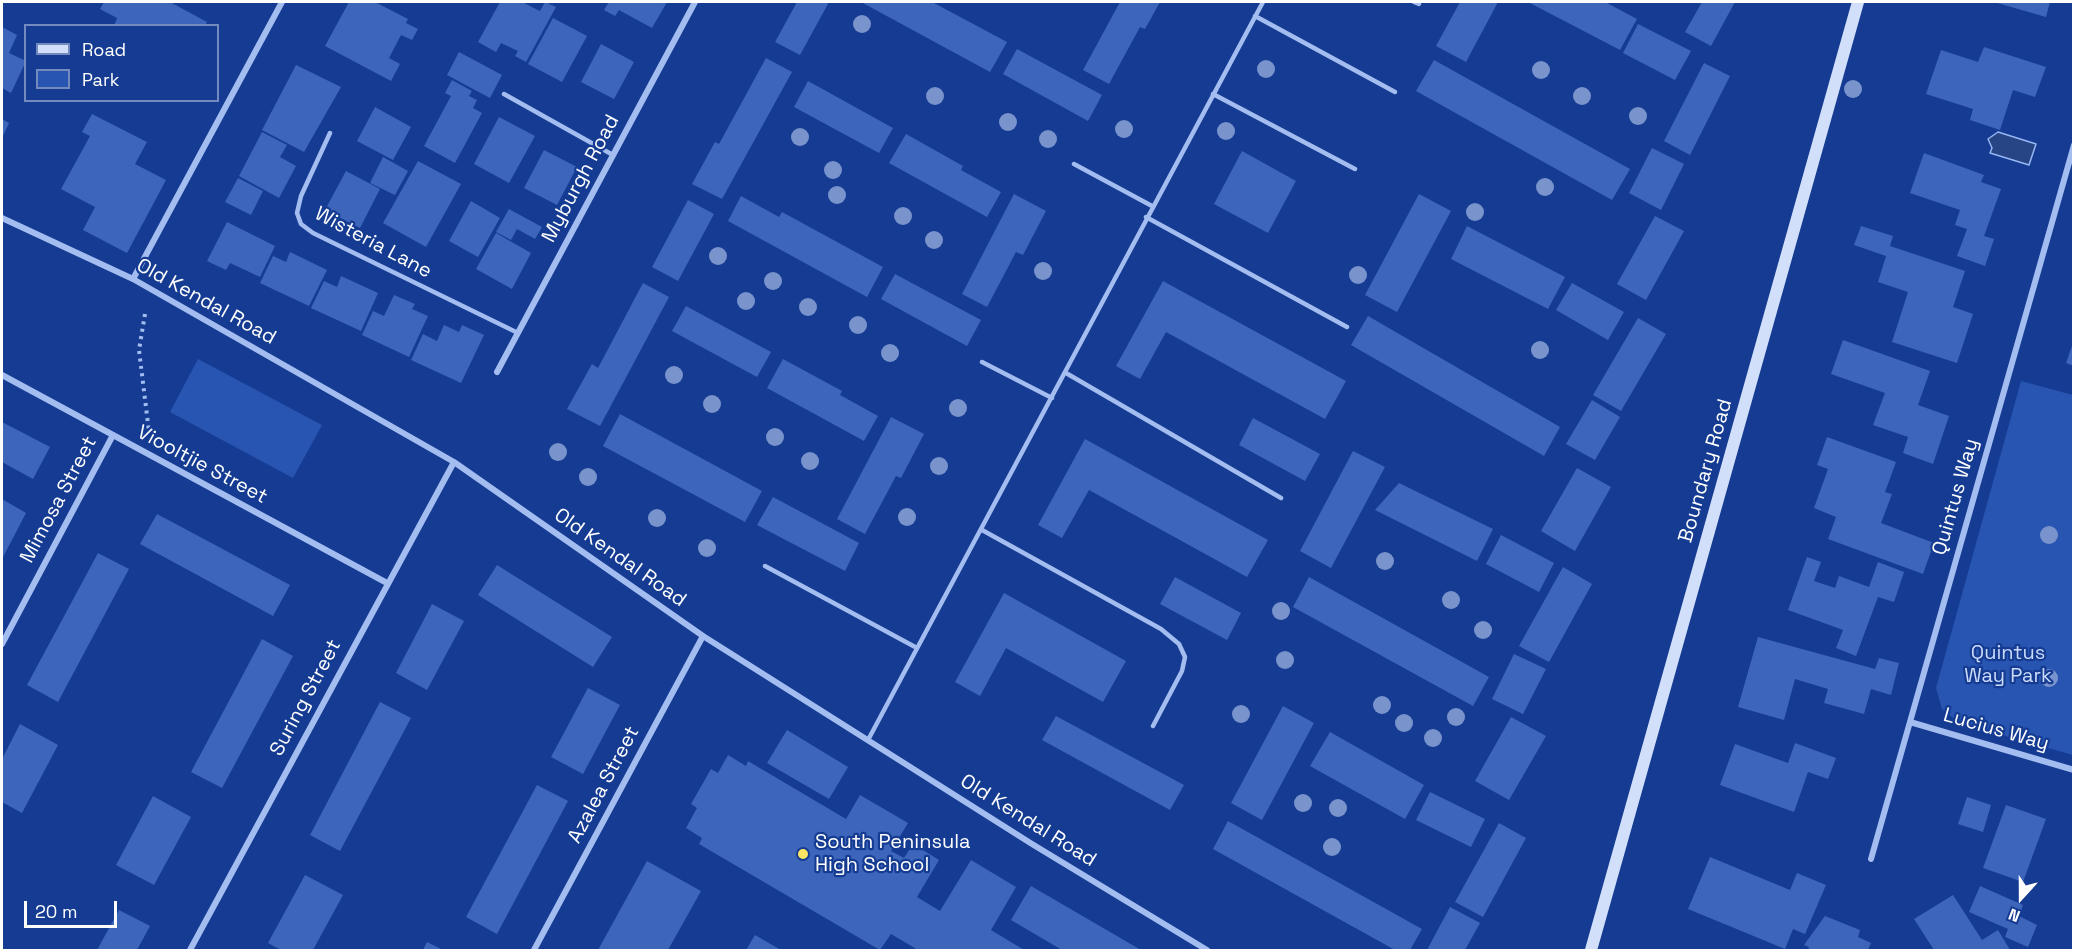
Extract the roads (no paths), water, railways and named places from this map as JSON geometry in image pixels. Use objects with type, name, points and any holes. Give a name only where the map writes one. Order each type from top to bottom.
[{"type":"street","points":[[133,279],[282,2]]},
{"type":"street","name":"Myburgh Road","points":[[497,372],[694,2]]},
{"type":"street","name":"Boundary Road","points":[[1591,951],[1858,2]]},
{"type":"street","name":"Quintus Way","points":[[1870,859],[2073,145]]},
{"type":"street","name":"Old Kendal Road","points":[[2,218],[133,279],[454,462],[703,636],[1207,951]]},
{"type":"street","name":"Viooltjie Street","points":[[2,375],[387,583]]},
{"type":"street","name":"Mimosa Street","points":[[2,644],[113,435]]},
{"type":"street","name":"Suring Street","points":[[190,951],[454,462]]},
{"type":"street","name":"Azalea Street","points":[[534,951],[703,636]]},
{"type":"street","name":"Lucius Way","points":[[1910,722],[2073,770]]},
{"type":"lane","points":[[868,740],[1263,2]]},
{"type":"lane","points":[[1255,16],[1395,92]]},
{"type":"lane","points":[[504,94],[613,155]]},
{"type":"lane","points":[[1213,94],[1355,169]]},
{"type":"lane","name":"Wisteria Lane","points":[[330,133],[301,196],[297,213],[301,224],[313,233],[518,333]]},
{"type":"lane","points":[[1074,165],[1152,206]]},
{"type":"lane","points":[[1146,217],[1347,327]]},
{"type":"lane","points":[[982,362],[1052,399]]},
{"type":"lane","points":[[1066,373],[1281,498]]},
{"type":"lane","points":[[981,530],[1161,629],[1179,644],[1185,657],[1182,671],[1153,726]]},
{"type":"lane","points":[[765,566],[917,648]]},
{"type":"place","name":"South Peninsula High School","points":[[803,854]]},
{"type":"park label","name":"Quintus Way Park","points":[[2008,666]]}]
